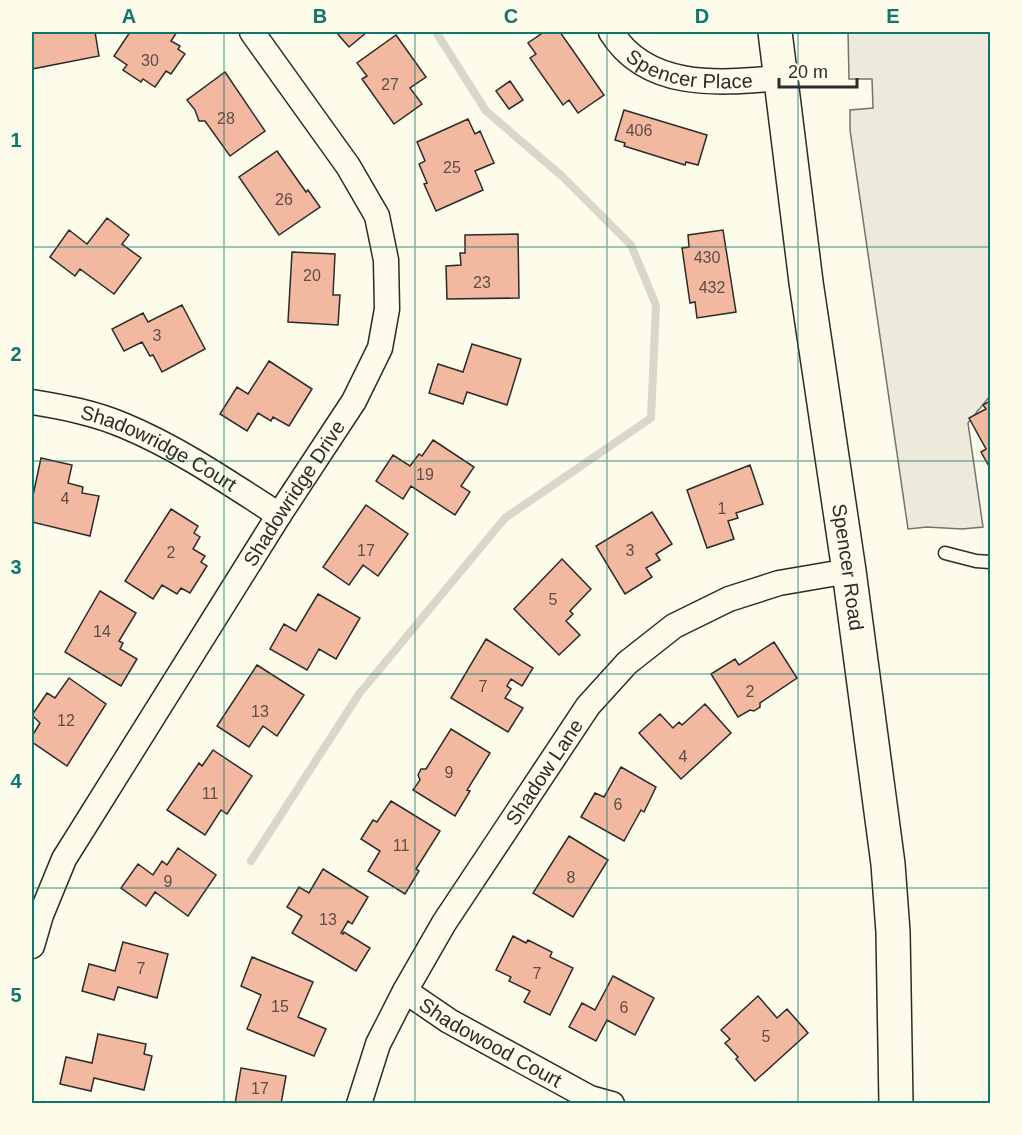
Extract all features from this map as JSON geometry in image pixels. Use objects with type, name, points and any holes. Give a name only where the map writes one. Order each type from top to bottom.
[{"type":"main road","name":"Spencer Road","points":[[775,32],[806,282],[849,571],[888,864],[893,932],[896,1104]]},
{"type":"street","name":"Shadowridge Drive","points":[[32,946],[36,914],[64,859],[279,515],[354,401],[380,348],[387,309],[386,261],[376,216],[348,166],[252,32]]},
{"type":"street","name":"Spencer Place","points":[[611,32],[633,55],[648,66],[670,75],[690,80],[717,82],[781,78]]},
{"type":"street","name":"Shadowridge Court","points":[[32,402],[73,409],[123,425],[179,452],[279,515]]},
{"type":"street","name":"Shadow Lane","points":[[359,1104],[378,1044],[444,923],[588,706],[627,663],[674,626],[729,599],[779,583],[849,571]]},
{"type":"street","name":"Shadowood Court","points":[[405,991],[449,1021],[590,1098],[612,1104]]},
{"type":"lane","points":[[945,553],[990,562]]},
{"type":"shaded area","points":[[848,32],[990,32],[990,396],[968,423],[983,527],[908,529],[850,130],[850,110],[873,108],[872,79],[849,79]]},
{"type":"building","points":[[32,32],[95,32],[99,56],[32,69]]},
{"type":"building","points":[[130,32],[177,32],[171,41],[180,46],[178,49],[185,54],[171,74],[166,71],[155,87],[143,79],[141,82],[123,70],[127,65],[114,56]]},
{"type":"building","points":[[336,32],[367,32],[349,47]]},
{"type":"building","points":[[544,32],[560,32],[604,95],[578,113],[569,100],[563,105],[530,58],[536,54],[528,43]]},
{"type":"building","points":[[396,35],[426,77],[410,88],[422,104],[394,124],[362,79],[367,76],[357,63]]},
{"type":"building","points":[[225,72],[265,131],[230,156],[205,121],[199,121],[195,110],[187,100]]},
{"type":"building","points":[[510,81],[523,100],[509,109],[496,91]]},
{"type":"building","points":[[624,110],[707,135],[698,165],[686,162],[685,165],[624,146],[625,143],[615,140]]},
{"type":"building","points":[[468,119],[475,134],[480,131],[494,163],[475,171],[483,190],[436,211],[424,184],[427,183],[419,164],[425,161],[417,142]]},
{"type":"building","points":[[277,151],[306,192],[308,190],[320,207],[279,235],[239,177]]},
{"type":"building","points":[[107,218],[129,235],[122,244],[141,258],[114,294],[80,269],[75,276],[50,257],[69,230],[87,244]]},
{"type":"building","points":[[723,230],[736,312],[697,318],[695,302],[690,303],[682,248],[689,247],[688,235]]},
{"type":"building","points":[[518,234],[519,298],[447,299],[446,266],[461,265],[460,253],[465,253],[465,235]]},
{"type":"building","points":[[292,252],[335,254],[333,295],[340,295],[338,325],[288,322]]},
{"type":"building","points":[[182,305],[205,349],[162,372],[153,355],[150,356],[142,342],[124,351],[112,329],[143,313],[148,322]]},
{"type":"building","points":[[472,344],[521,359],[507,405],[467,392],[463,404],[429,393],[438,364],[463,372]]},
{"type":"building","points":[[269,361],[312,389],[289,426],[273,417],[271,421],[258,413],[247,431],[220,414],[237,387],[248,394]]},
{"type":"building","points":[[990,401],[990,468],[981,452],[986,449],[969,418],[986,409],[983,405]]},
{"type":"building","points":[[433,440],[474,467],[461,486],[470,492],[455,515],[411,486],[403,499],[376,481],[393,455],[410,466],[419,454],[422,456]]},
{"type":"building","points":[[41,458],[72,465],[68,483],[83,487],[82,493],[99,496],[90,536],[32,522],[32,500]]},
{"type":"building","points":[[750,465],[763,504],[736,513],[738,518],[728,521],[734,539],[707,548],[687,490]]},
{"type":"building","points":[[366,505],[408,534],[378,576],[363,565],[349,585],[323,567]]},
{"type":"building","points":[[171,509],[198,526],[194,533],[200,537],[193,549],[205,556],[201,562],[207,566],[190,593],[181,588],[177,594],[162,585],[153,599],[125,581]]},
{"type":"building","points":[[652,512],[672,544],[656,554],[660,560],[646,568],[652,577],[625,594],[596,546]]},
{"type":"building","points":[[562,559],[591,589],[570,611],[573,614],[566,621],[580,635],[559,655],[514,609]]},
{"type":"building","points":[[100,591],[136,613],[119,641],[123,643],[120,649],[137,659],[121,686],[65,652]]},
{"type":"building","points":[[318,594],[360,618],[336,659],[319,649],[307,670],[270,649],[284,624],[296,631]]},
{"type":"building","points":[[486,639],[533,668],[522,686],[511,679],[507,686],[511,689],[505,698],[523,708],[508,732],[451,698]]},
{"type":"building","points":[[774,642],[797,678],[760,703],[760,707],[754,711],[750,710],[738,717],[711,674],[735,659],[739,665]]},
{"type":"building","points":[[257,665],[304,695],[277,736],[263,726],[249,747],[217,726]]},
{"type":"building","points":[[69,678],[106,704],[67,766],[32,742],[32,736],[40,723],[32,715],[47,693],[55,698]]},
{"type":"building","points":[[705,704],[731,733],[681,779],[639,733],[660,714],[673,728],[679,722],[682,725]]},
{"type":"building","points":[[451,729],[490,753],[467,790],[470,791],[455,816],[413,790],[420,780],[418,775],[421,769],[426,769]]},
{"type":"building","points":[[213,750],[252,776],[227,814],[221,810],[205,835],[167,810],[199,763],[202,766]]},
{"type":"building","points":[[621,767],[656,787],[644,812],[641,810],[624,841],[581,817],[595,793],[604,797]]},
{"type":"building","points":[[391,801],[440,831],[416,869],[419,871],[405,894],[368,871],[380,851],[361,839],[373,820],[377,822]]},
{"type":"building","points":[[569,836],[608,860],[573,917],[533,893]]},
{"type":"building","points":[[178,848],[216,875],[188,916],[155,892],[146,906],[121,888],[138,864],[153,875],[162,861],[167,865]]},
{"type":"building","points":[[323,869],[368,897],[352,924],[348,921],[341,933],[344,932],[370,948],[356,971],[292,933],[302,916],[287,907],[299,887],[309,893]]},
{"type":"building","points":[[513,936],[526,943],[528,940],[552,952],[550,957],[573,968],[550,1015],[524,1002],[530,991],[509,981],[511,977],[496,970]]},
{"type":"building","points":[[123,942],[168,954],[157,998],[118,987],[114,1000],[82,991],[89,964],[115,971]]},
{"type":"building","points":[[252,957],[313,982],[298,1017],[326,1029],[314,1056],[247,1029],[261,995],[241,986]]},
{"type":"building","points":[[613,976],[654,998],[635,1035],[607,1020],[596,1041],[569,1027],[582,1003],[595,1010]]},
{"type":"building","points":[[758,996],[777,1018],[787,1009],[808,1033],[755,1081],[725,1043],[730,1039],[721,1030]]},
{"type":"building","points":[[98,1034],[146,1044],[144,1054],[152,1056],[144,1090],[94,1078],[91,1091],[60,1084],[66,1057],[92,1063]]},
{"type":"building","points":[[241,1068],[286,1076],[281,1104],[235,1104]]},
{"type":"waterway","points":[[251,861],[359,694],[505,518],[651,418],[656,305],[631,245],[563,177],[486,111],[436,32]]}]
